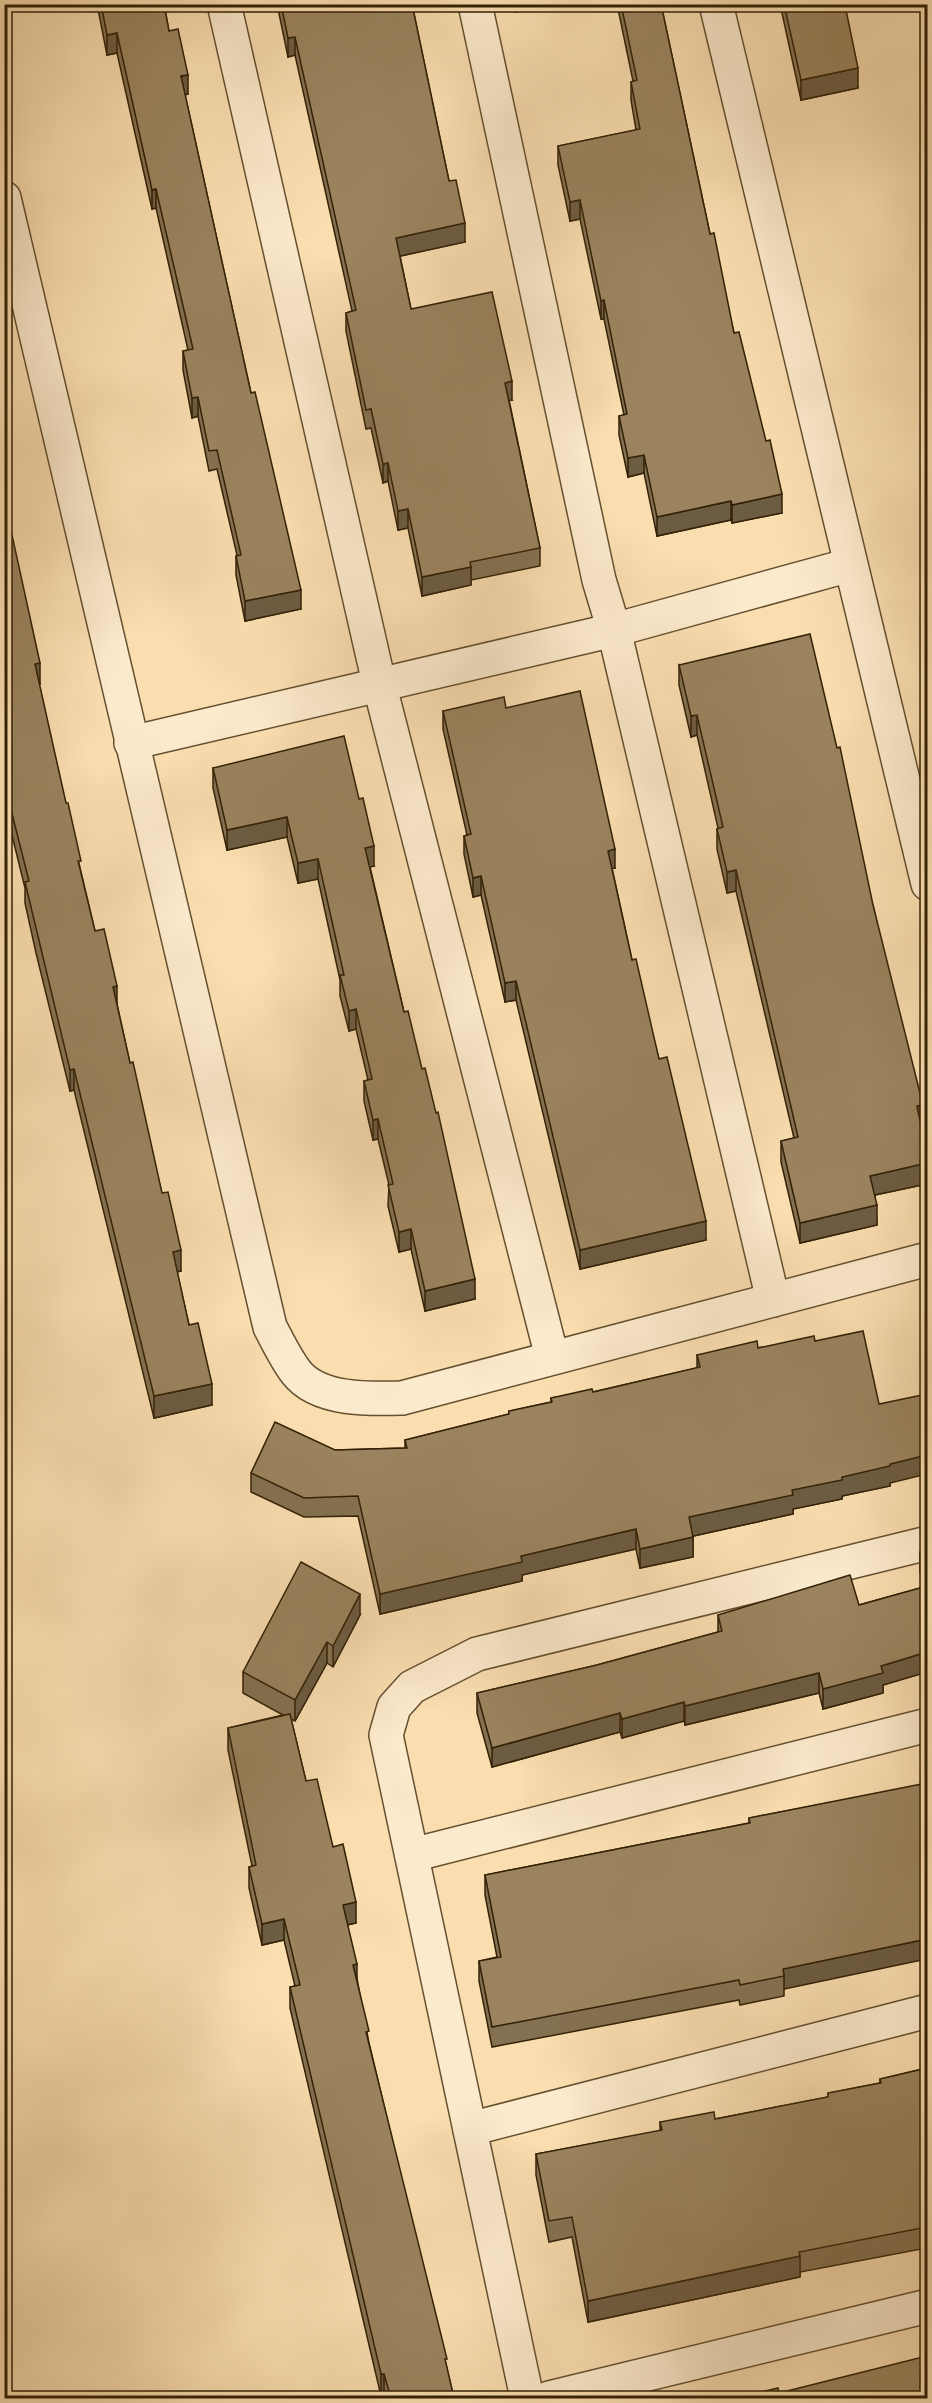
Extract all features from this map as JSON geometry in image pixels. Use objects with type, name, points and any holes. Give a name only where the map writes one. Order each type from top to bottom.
[{"type":"street","points":[[224,4],[379,683],[552,1357]]},
{"type":"street","points":[[475,4],[599,580],[614,630],[773,1300]]},
{"type":"street","points":[[716,4],[927,884]]},
{"type":"street","points":[[4,198],[270,1328],[297,1374],[318,1388],[357,1399],[402,1398],[927,1259]]},
{"type":"street","points":[[131,743],[379,683],[614,630],[850,565]]},
{"type":"street","points":[[527,2398],[386,1735],[394,1707],[412,1688],[477,1654],[927,1543]]},
{"type":"street","points":[[412,1855],[927,1725]]},
{"type":"street","points":[[470,2129],[927,2011]]},
{"type":"street","points":[[549,2398],[927,2306]]},
{"type":"building","points":[[101,4],[164,4],[169,31],[178,29],[188,75],[181,76],[251,393],[255,392],[301,590],[245,601],[236,556],[241,555],[217,450],[209,451],[198,397],[192,398],[183,351],[193,349],[156,189],[152,190],[117,33],[107,35]]},
{"type":"building","points":[[281,4],[412,4],[449,181],[456,180],[465,223],[396,238],[411,309],[492,292],[512,381],[505,383],[540,548],[470,562],[471,567],[422,577],[408,509],[398,511],[388,463],[383,464],[371,409],[366,410],[346,313],[356,310],[295,37],[288,38]]},
{"type":"building","points":[[621,4],[661,4],[710,234],[714,233],[734,333],[739,332],[766,441],[770,440],[782,494],[732,505],[731,501],[657,517],[644,455],[628,458],[619,416],[627,414],[604,300],[601,301],[580,200],[570,202],[558,146],[640,129],[631,82],[637,80]]},
{"type":"building","points":[[784,4],[836,4],[837,12],[846,10],[858,68],[801,80]]},
{"type":"building","points":[[4,530],[6,537],[12,535],[40,663],[35,664],[95,931],[104,929],[117,986],[113,987],[130,1063],[133,1062],[162,1193],[168,1192],[181,1250],[173,1252],[189,1325],[198,1323],[212,1384],[154,1396],[74,1069],[70,1070],[25,882],[29,881],[4,782]]},
{"type":"building","points":[[810,634],[837,748],[840,747],[873,905],[923,1105],[917,1106],[927,1163],[870,1176],[877,1205],[800,1223],[781,1141],[798,1137],[736,870],[727,872],[717,829],[723,827],[697,715],[691,716],[679,665]]},
{"type":"building","points":[[580,691],[615,849],[608,851],[632,960],[636,959],[659,1059],[667,1057],[706,1221],[580,1250],[516,981],[505,983],[481,876],[473,878],[464,836],[471,834],[443,711],[504,697],[506,708]]},
{"type":"building","points":[[344,736],[359,799],[363,798],[374,846],[365,848],[404,1012],[408,1011],[422,1069],[425,1068],[436,1113],[438,1112],[475,1279],[425,1291],[411,1229],[399,1232],[388,1185],[393,1184],[378,1119],[373,1120],[364,1081],[372,1079],[356,1009],[349,1011],[340,975],[344,975],[318,859],[298,863],[287,817],[227,830],[213,768]]},
{"type":"building","points":[[863,1331],[879,1404],[927,1394],[927,1455],[842,1477],[842,1480],[792,1490],[793,1495],[689,1517],[693,1537],[640,1549],[636,1529],[521,1556],[522,1562],[380,1594],[358,1496],[304,1498],[251,1473],[275,1422],[335,1450],[407,1448],[405,1440],[509,1414],[509,1411],[552,1402],[551,1398],[592,1389],[593,1392],[700,1367],[697,1355],[757,1341],[758,1348],[814,1336],[815,1341]]},
{"type":"building","points":[[927,1550],[927,1582],[920,1552]]},
{"type":"building","points":[[301,1562],[360,1594],[333,1646],[327,1642],[295,1700],[243,1672]]},
{"type":"building","points":[[850,1575],[859,1605],[927,1586],[927,1652],[881,1666],[883,1673],[823,1689],[819,1673],[685,1706],[684,1702],[622,1719],[620,1713],[492,1748],[477,1693],[597,1665],[722,1631],[718,1615]]},
{"type":"building","points":[[290,1714],[306,1781],[317,1779],[333,1847],[343,1844],[356,1902],[343,1905],[357,1964],[353,1965],[369,2031],[366,2032],[447,2359],[445,2359],[454,2398],[391,2398],[384,2374],[381,2374],[290,1987],[300,1985],[284,1919],[262,1924],[249,1867],[256,1865],[228,1728]]},
{"type":"building","points":[[927,1783],[927,1939],[783,1969],[784,1976],[740,1985],[739,1980],[492,2027],[479,1961],[501,1957],[485,1875],[750,1823],[749,1818]]},
{"type":"building","points":[[927,2068],[927,2227],[799,2252],[800,2256],[588,2301],[572,2217],[549,2221],[536,2154],[662,2130],[660,2122],[714,2112],[715,2119],[828,2097],[828,2093],[881,2083],[880,2079]]},
{"type":"building","points":[[927,2356],[927,2398],[735,2398],[778,2388],[779,2393]]}]
